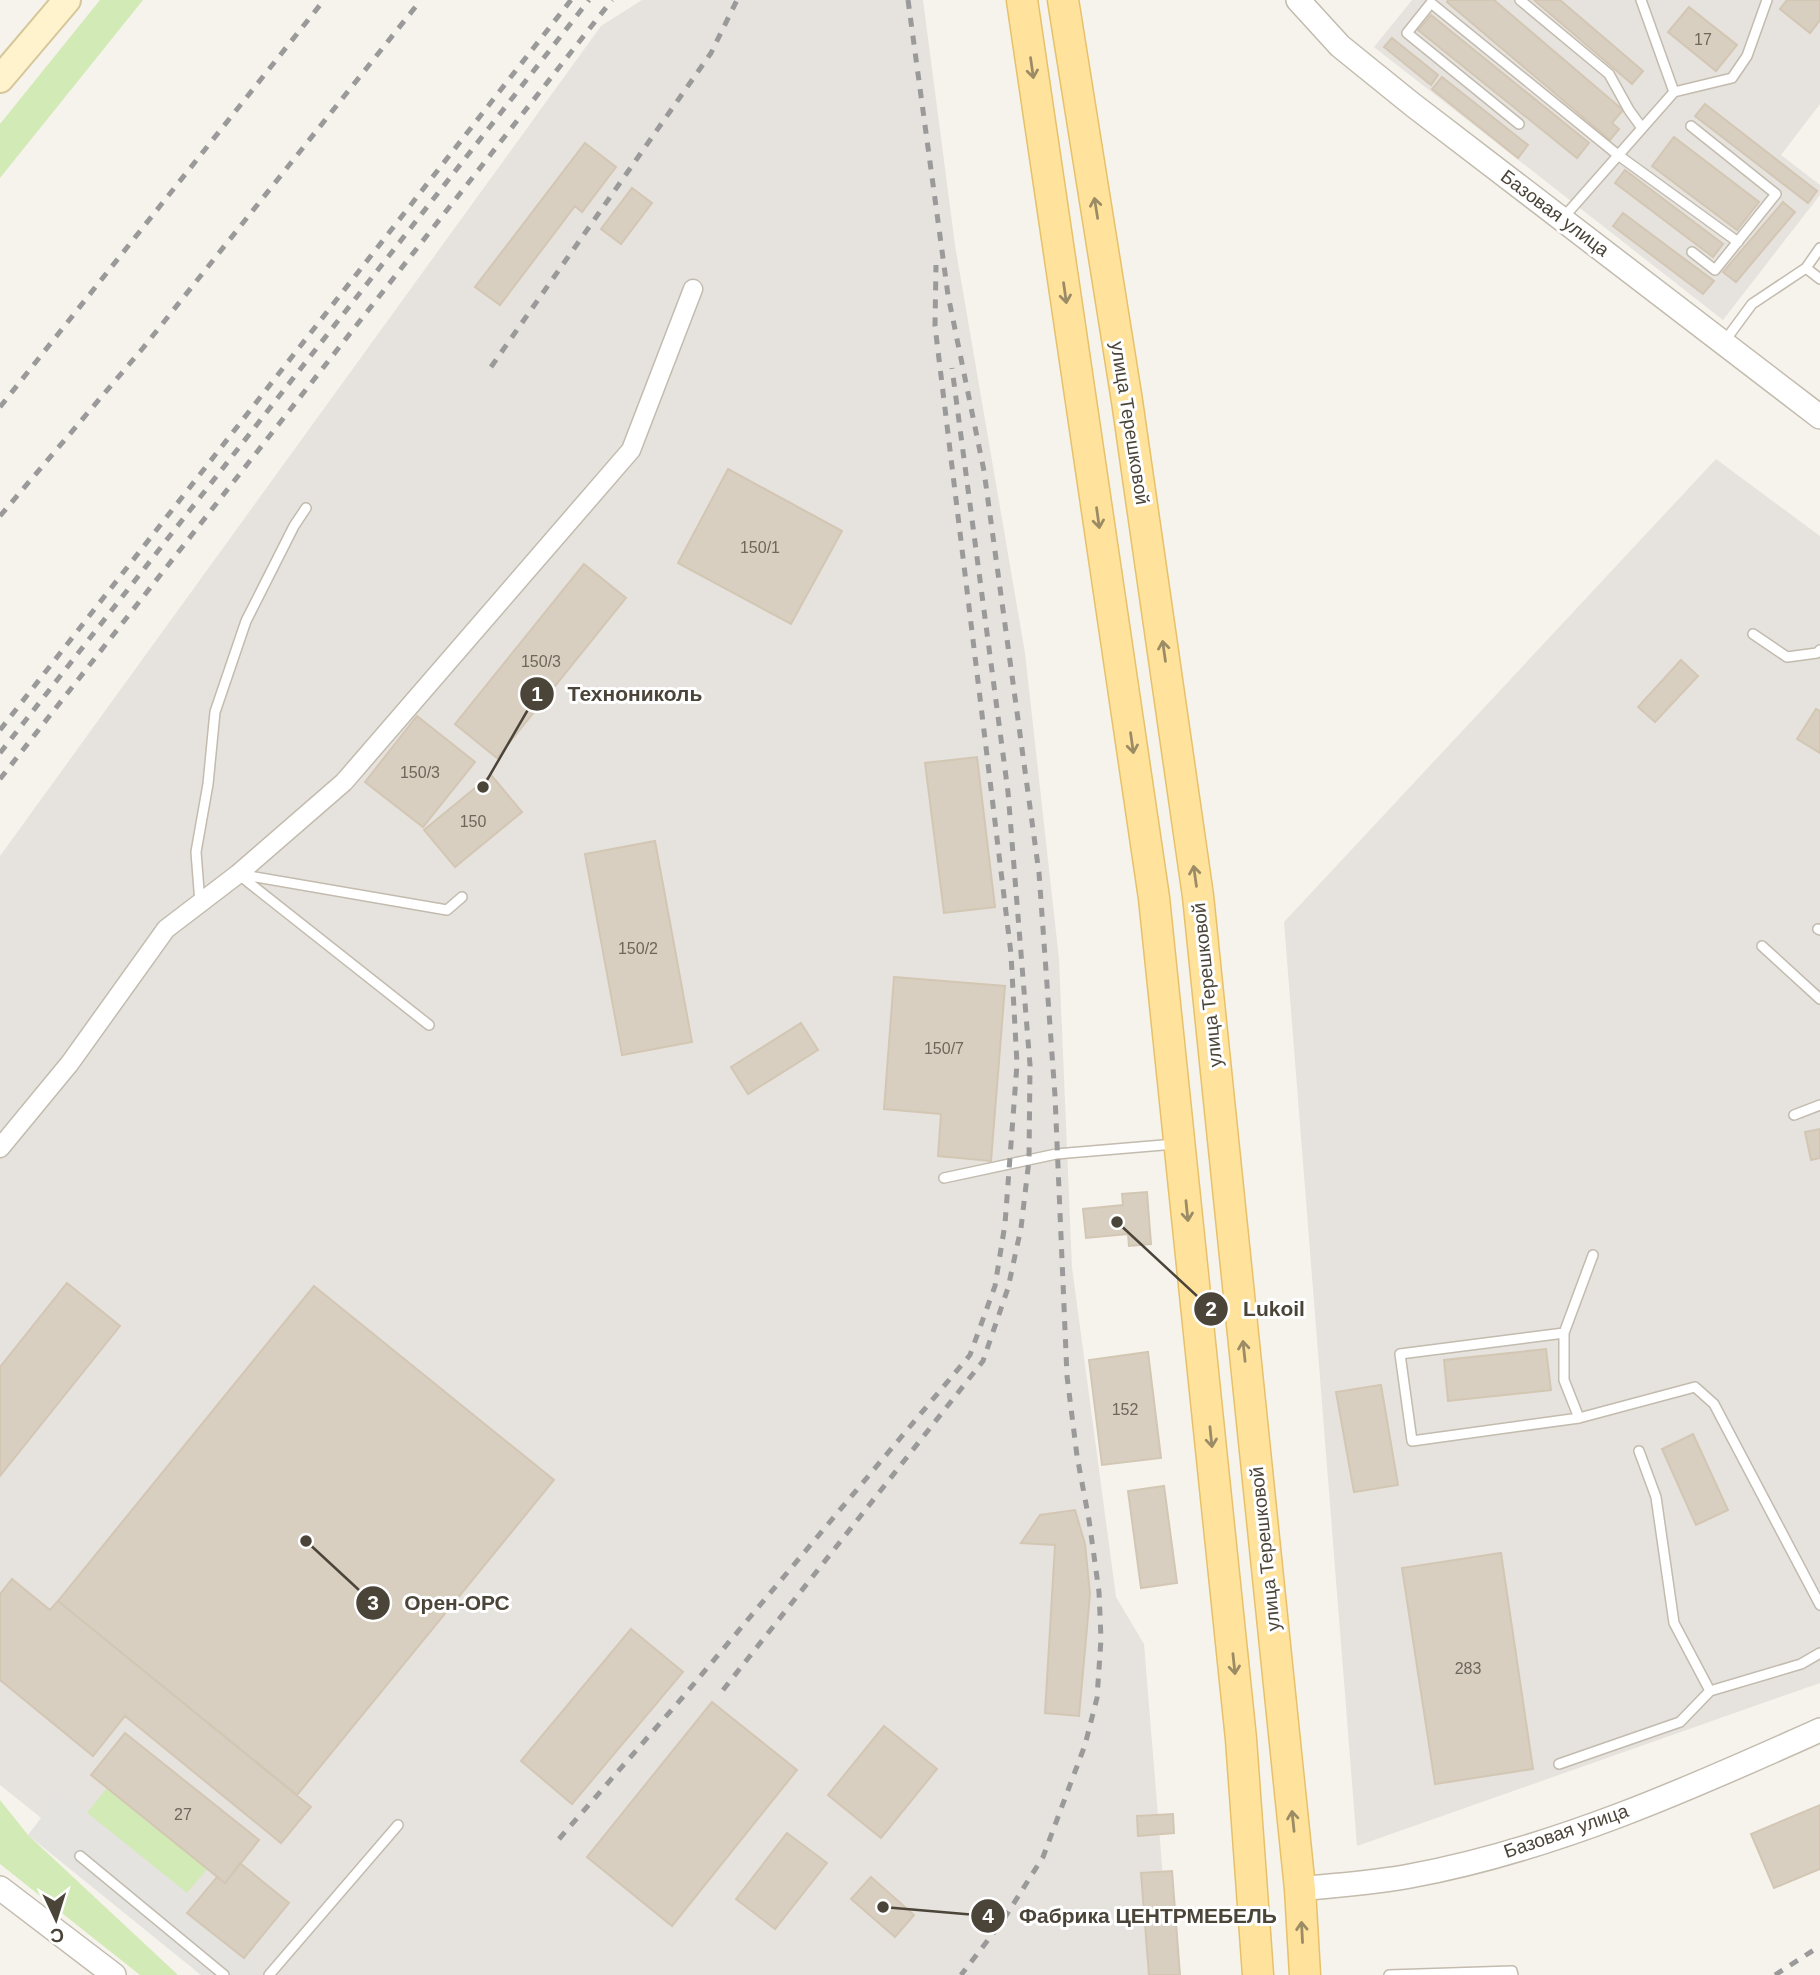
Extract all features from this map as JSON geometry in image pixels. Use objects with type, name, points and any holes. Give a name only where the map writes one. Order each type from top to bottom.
[{"type":"main road","points":[[0,79],[67,0]]},
{"type":"main road","points":[[1022,0],[1154,898],[1241,1739],[1258,1975]]},
{"type":"main road","name":"улица Терешковой","points":[[1063,0],[1128,401],[1196,883],[1300,1889],[1305,1975]]},
{"type":"main road","points":[[1181,1143],[1222,1139]]},
{"type":"main road","points":[[1253,1894],[1300,1889]]},
{"type":"street","name":"Базовая улица","points":[[1298,0],[1340,46],[1413,105],[1820,417]]},
{"type":"street","points":[[0,1148],[70,1063],[166,929],[238,874],[344,782],[631,450],[693,289]]},
{"type":"street","name":"Базовая улица","points":[[1300,1889],[1410,1876],[1520,1849],[1632,1809],[1820,1730]]},
{"type":"street","points":[[0,1888],[114,1975]]},
{"type":"lane","points":[[1520,0],[1609,74],[1642,128]]},
{"type":"lane","points":[[1642,0],[1674,92]]},
{"type":"lane","points":[[1563,218],[1674,92],[1732,78],[1746,56],[1767,0]]},
{"type":"lane","points":[[1519,124],[1407,33],[1431,3],[1618,155],[1738,242]]},
{"type":"lane","points":[[1691,126],[1776,194],[1715,270],[1692,252]]},
{"type":"lane","points":[[1724,341],[1752,304],[1806,268],[1820,248]]},
{"type":"lane","points":[[1806,268],[1820,279]]},
{"type":"lane","points":[[200,902],[196,852],[208,784],[215,712],[246,621],[294,526],[306,508]]},
{"type":"lane","points":[[1753,634],[1787,657],[1817,653],[1820,650]]},
{"type":"lane","points":[[238,874],[447,909],[462,897]]},
{"type":"lane","points":[[238,874],[429,1025]]},
{"type":"lane","points":[[1762,946],[1820,999]]},
{"type":"lane","points":[[1794,1115],[1820,1105]]},
{"type":"lane","points":[[944,1178],[1056,1154],[1181,1143]]},
{"type":"lane","points":[[1579,1418],[1564,1380],[1564,1333],[1593,1255]]},
{"type":"lane","points":[[1564,1333],[1400,1354],[1412,1441],[1579,1418],[1695,1387],[1714,1404],[1820,1605]]},
{"type":"lane","points":[[1639,1451],[1656,1497],[1675,1623],[1710,1691]]},
{"type":"lane","points":[[1559,1764],[1680,1722],[1710,1691],[1801,1664],[1820,1653]]},
{"type":"lane","points":[[269,1975],[398,1825]]},
{"type":"lane","points":[[80,1856],[224,1975]]},
{"type":"lane","points":[[1389,1975],[1511,1971],[1513,1975]]},
{"type":"shaded area","points":[[642,0],[923,0],[955,245],[1025,653],[1059,959],[1072,1267],[1116,1597],[1144,1644],[1171,1975],[237,1975],[0,1785],[0,856],[601,26]]},
{"type":"shaded area","points":[[1412,0],[1820,0],[1820,104],[1781,155],[1820,185],[1820,195],[1723,320],[1374,47]]},
{"type":"shaded area","points":[[1716,459],[1820,536],[1820,1683],[1357,1846],[1284,922]]},
{"type":"shaded area","points":[[61,1792],[197,1901],[188,1913],[255,1967],[248,1975],[201,1975],[28,1835]]},
{"type":"green space","points":[[100,0],[143,0],[0,178],[0,124]]},
{"type":"green space","points":[[107,1788],[207,1869],[187,1893],[87,1813]]},
{"type":"green space","points":[[0,1800],[28,1835],[178,1975],[140,1975],[0,1864]]},
{"type":"building","points":[[1494,0],[1623,110],[1612,123],[1619,129],[1610,140],[1447,2]]},
{"type":"building","points":[[1534,0],[1560,0],[1643,71],[1632,84]]},
{"type":"building","points":[[1787,0],[1820,0],[1820,20],[1810,33],[1780,9]]},
{"type":"building","points":[[1689,7],[1737,45],[1716,71],[1668,32]]},
{"type":"building","points":[[1431,15],[1589,143],[1577,158],[1418,30]]},
{"type":"building","points":[[1392,38],[1438,75],[1431,85],[1384,47]]},
{"type":"building","points":[[1442,77],[1528,145],[1518,158],[1432,89]]},
{"type":"building","points":[[1705,104],[1817,191],[1808,203],[1695,116]]},
{"type":"building","points":[[1674,137],[1759,202],[1737,230],[1652,166]]},
{"type":"building","points":[[585,143],[616,167],[582,212],[575,206],[500,305],[475,287]]},
{"type":"building","points":[[1625,170],[1723,244],[1713,257],[1615,183]]},
{"type":"building","points":[[632,188],[652,203],[621,244],[601,229]]},
{"type":"building","points":[[1783,202],[1795,212],[1736,282],[1723,272]]},
{"type":"building","points":[[1623,213],[1714,281],[1703,294],[1613,226]]},
{"type":"building","points":[[728,469],[842,531],[791,624],[678,563]]},
{"type":"building","points":[[584,564],[626,598],[497,758],[455,724]]},
{"type":"building","points":[[1681,660],[1698,676],[1655,722],[1638,707]]},
{"type":"building","points":[[1816,709],[1820,711],[1820,753],[1797,739]]},
{"type":"building","points":[[417,716],[475,762],[423,827],[365,782]]},
{"type":"building","points":[[977,757],[995,907],[944,913],[925,763]]},
{"type":"building","points":[[491,775],[522,812],[455,867],[424,830]]},
{"type":"building","points":[[655,841],[692,1042],[622,1055],[585,854]]},
{"type":"building","points":[[894,977],[1005,986],[991,1161],[938,1156],[941,1114],[884,1109]]},
{"type":"building","points":[[801,1023],[818,1050],[748,1094],[731,1067]]},
{"type":"building","points":[[1820,1129],[1820,1158],[1811,1160],[1805,1132]]},
{"type":"building","points":[[1147,1192],[1151,1244],[1129,1246],[1128,1234],[1086,1238],[1083,1209],[1123,1205],[1122,1194]]},
{"type":"building","points":[[67,1283],[120,1326],[0,1476],[0,1367]]},
{"type":"building","points":[[314,1286],[554,1480],[297,1795],[58,1601]]},
{"type":"building","points":[[1546,1349],[1551,1390],[1448,1401],[1444,1360]]},
{"type":"building","points":[[1148,1352],[1161,1458],[1102,1465],[1089,1360]]},
{"type":"building","points":[[1381,1385],[1398,1485],[1354,1492],[1336,1392]]},
{"type":"building","points":[[1693,1434],[1728,1510],[1696,1525],[1662,1449]]},
{"type":"building","points":[[1164,1486],[1177,1583],[1141,1588],[1128,1491]]},
{"type":"building","points":[[1075,1510],[1085,1544],[1090,1594],[1079,1716],[1045,1713],[1055,1545],[1021,1543],[1040,1515]]},
{"type":"building","points":[[1501,1553],[1533,1769],[1435,1784],[1402,1568]]},
{"type":"building","points":[[12,1579],[50,1610],[58,1601],[311,1807],[281,1843],[125,1716],[93,1756],[0,1680],[0,1594]]},
{"type":"building","points":[[631,1629],[683,1672],[572,1804],[521,1761]]},
{"type":"building","points":[[712,1702],[797,1770],[672,1926],[587,1857]]},
{"type":"building","points":[[884,1726],[937,1769],[881,1838],[828,1795]]},
{"type":"building","points":[[125,1733],[259,1840],[225,1883],[91,1775]]},
{"type":"building","points":[[1820,1805],[1820,1869],[1774,1888],[1751,1834]]},
{"type":"building","points":[[1173,1814],[1174,1833],[1138,1836],[1137,1816]]},
{"type":"building","points":[[787,1833],[827,1863],[775,1929],[736,1899]]},
{"type":"building","points":[[240,1863],[289,1903],[244,1958],[187,1913],[217,1877],[225,1883]]},
{"type":"building","points":[[1172,1871],[1180,1975],[1149,1975],[1141,1873]]},
{"type":"building","points":[[871,1877],[914,1915],[895,1937],[851,1899]]},
{"type":"railway","points":[[0,407],[324,0]]},
{"type":"railway","points":[[0,516],[143,348],[421,0]]},
{"type":"railway","points":[[0,730],[571,0]]},
{"type":"railway","points":[[0,753],[589,0]]},
{"type":"railway","points":[[0,779],[612,0]]},
{"type":"railway","points":[[491,367],[711,53],[737,0]]},
{"type":"railway","points":[[908,0],[948,295],[984,471],[1039,873],[1055,1096],[1067,1376],[1099,1592],[1101,1639],[1097,1698],[1085,1745],[1043,1857],[1002,1922],[961,1975]]},
{"type":"railway","points":[[559,1839],[682,1698],[970,1355],[995,1286],[1005,1224],[1017,1064],[1011,954],[935,326],[936,265]]},
{"type":"railway","points":[[723,1690],[983,1361],[1008,1288],[1021,1228],[1029,1160],[1030,1065],[1008,792],[952,368]]},
{"type":"railway","points":[[1775,1975],[1820,1946]]},
{"type":"place","name":"Технониколь","points":[[483,787]]},
{"type":"place","name":"Lukoil","points":[[1117,1222]]},
{"type":"place","name":"Орен-ОРС","points":[[306,1541]]},
{"type":"place","name":"Фабрика ЦЕНТРМЕБЕЛЬ","points":[[883,1907]]}]
